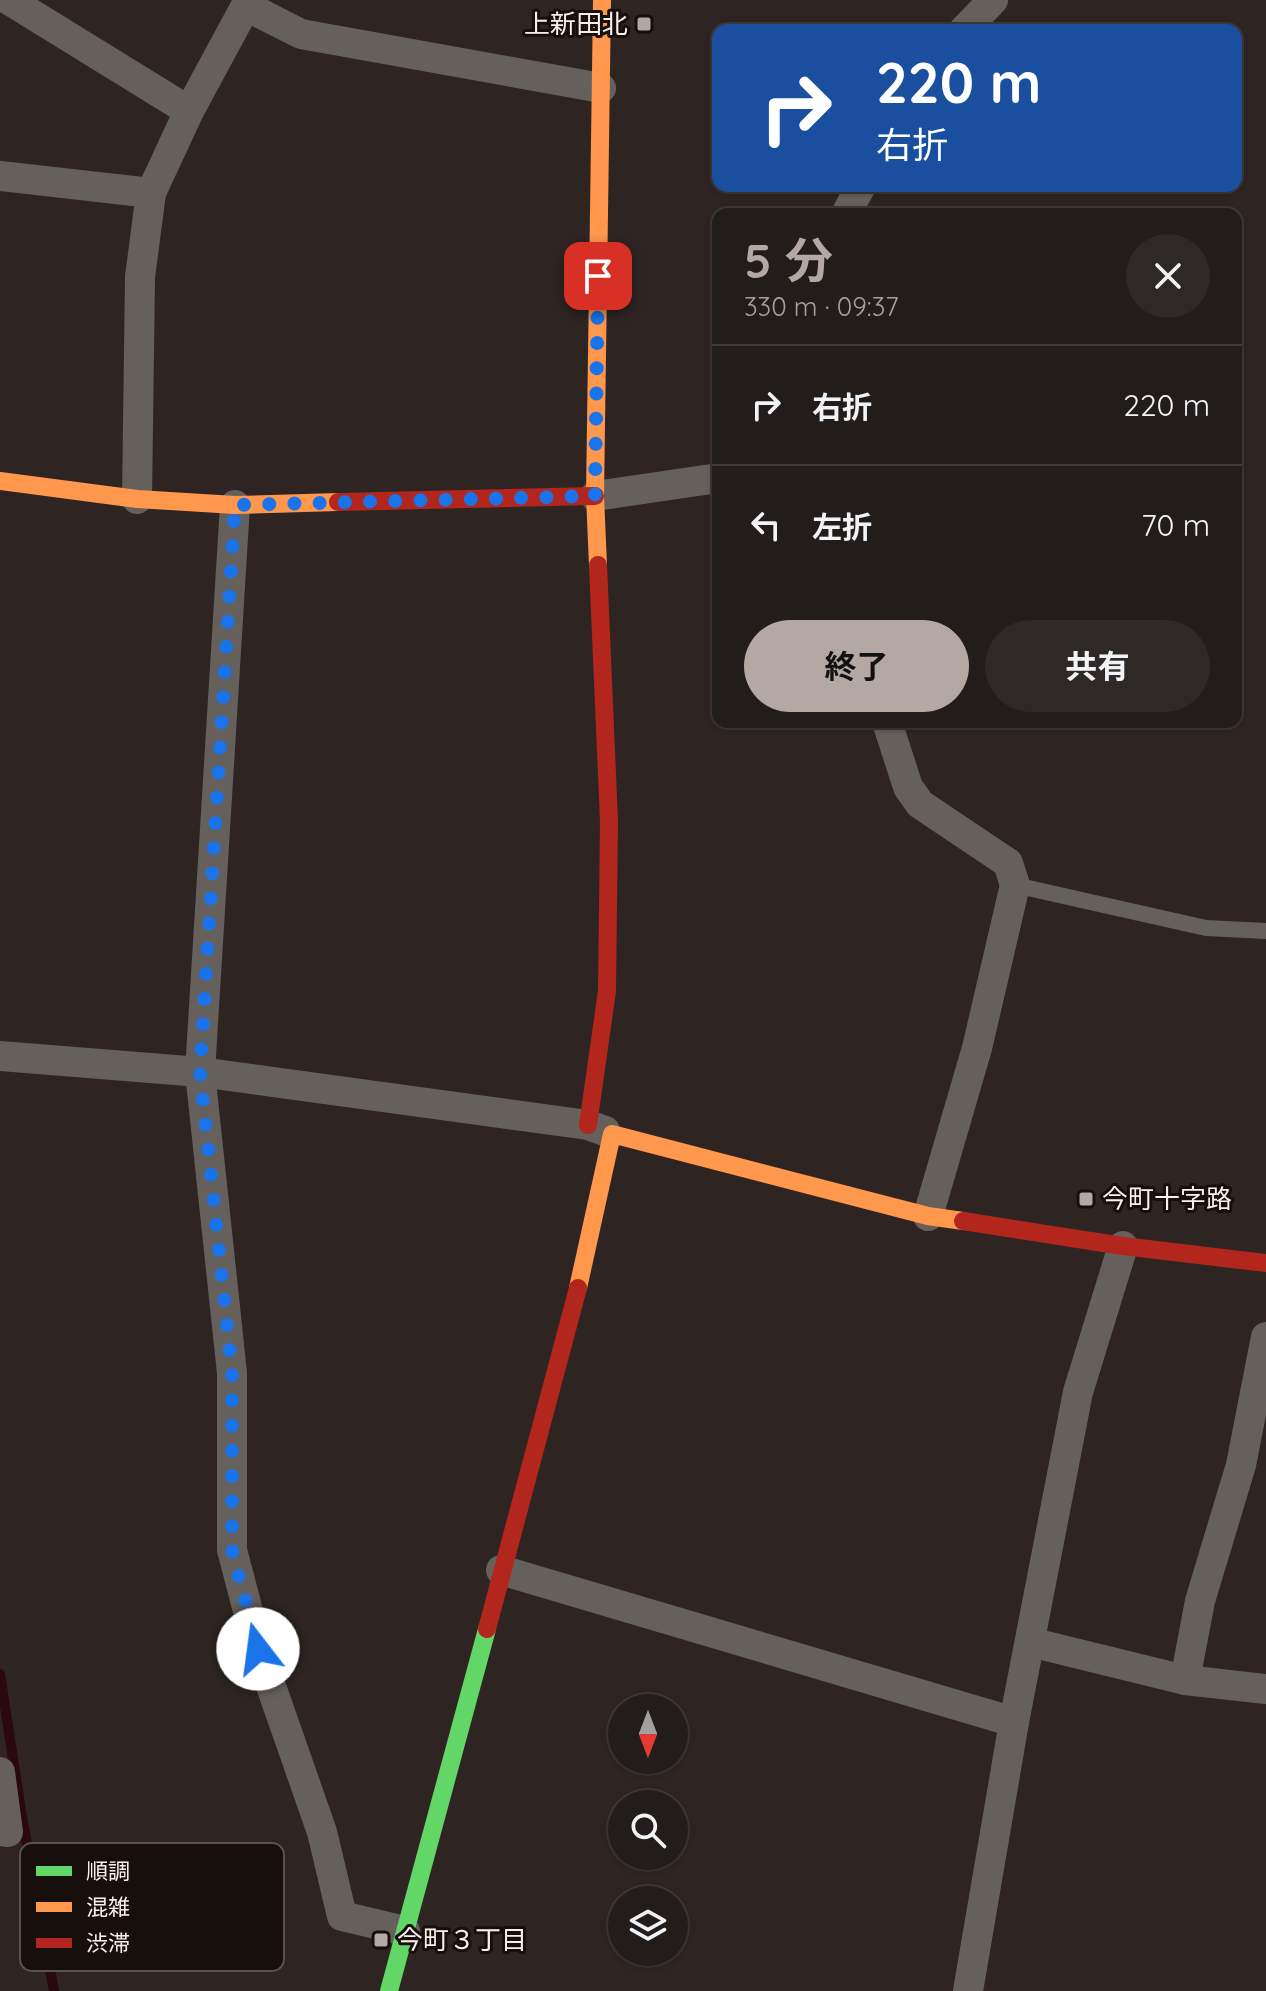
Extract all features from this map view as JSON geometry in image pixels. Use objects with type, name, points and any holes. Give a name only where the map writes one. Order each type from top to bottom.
[{"type":"street","points":[[9,0],[189,111]]},
{"type":"street","points":[[389,1991],[572,1313],[600,1129],[607,991],[609,821],[595,496],[602,0]]},
{"type":"street","points":[[970,24],[993,0]]},
{"type":"street","points":[[137,499],[140,277],[151,193],[189,111],[247,3],[301,34],[601,88]]},
{"type":"street","points":[[0,176],[151,193]]},
{"type":"street","points":[[0,481],[137,499],[235,505],[595,496],[712,479]]},
{"type":"street","points":[[235,505],[200,1072],[232,1373],[232,1550],[258,1649],[322,1832],[342,1916],[405,1931]]},
{"type":"street","points":[[889,728],[908,787],[920,804],[1008,863],[1015,885],[977,1048],[928,1216]]},
{"type":"street","points":[[0,1056],[200,1072],[600,1129],[928,1216],[1123,1246],[1266,1263]]},
{"type":"street","points":[[968,1991],[1014,1722],[1078,1392],[1123,1246]]},
{"type":"street","points":[[1185,1680],[1200,1601],[1241,1465],[1266,1337]]},
{"type":"street","points":[[501,1570],[1014,1722]]},
{"type":"street","points":[[1030,1642],[1185,1680],[1266,1689]]},
{"type":"street","points":[[0,1772],[8,1832],[0,1831]]},
{"type":"lane","points":[[1015,885],[1206,928],[1266,931]]},
{"type":"waterway","points":[[0,1674],[27,1843]]},
{"type":"waterway","points":[[50,1971],[54,1991]]},
{"type":"traffic: fast","points":[[389,1991],[487,1629]]},
{"type":"traffic: slow","points":[[598,565],[595,496],[602,0]]},
{"type":"traffic: slow","points":[[0,481],[137,499],[235,505],[338,502]]},
{"type":"traffic: slow","points":[[578,1288],[612,1134],[928,1216],[963,1221]]},
{"type":"traffic: jam","points":[[338,502],[595,496]]},
{"type":"traffic: jam","points":[[588,1125],[607,991],[609,821],[598,565]]},
{"type":"traffic: jam","points":[[963,1221],[1123,1246],[1266,1263]]},
{"type":"traffic: jam","points":[[487,1629],[578,1288]]},
{"type":"place","name":"上新田北","points":[[644,24]]},
{"type":"place","name":"今町十字路","points":[[1086,1199]]},
{"type":"place","name":"今町３丁目","points":[[381,1940]]},
{"type":"route","points":[[258,1649],[232,1550],[232,1373],[200,1072],[235,505],[595,496],[598,276]]}]
